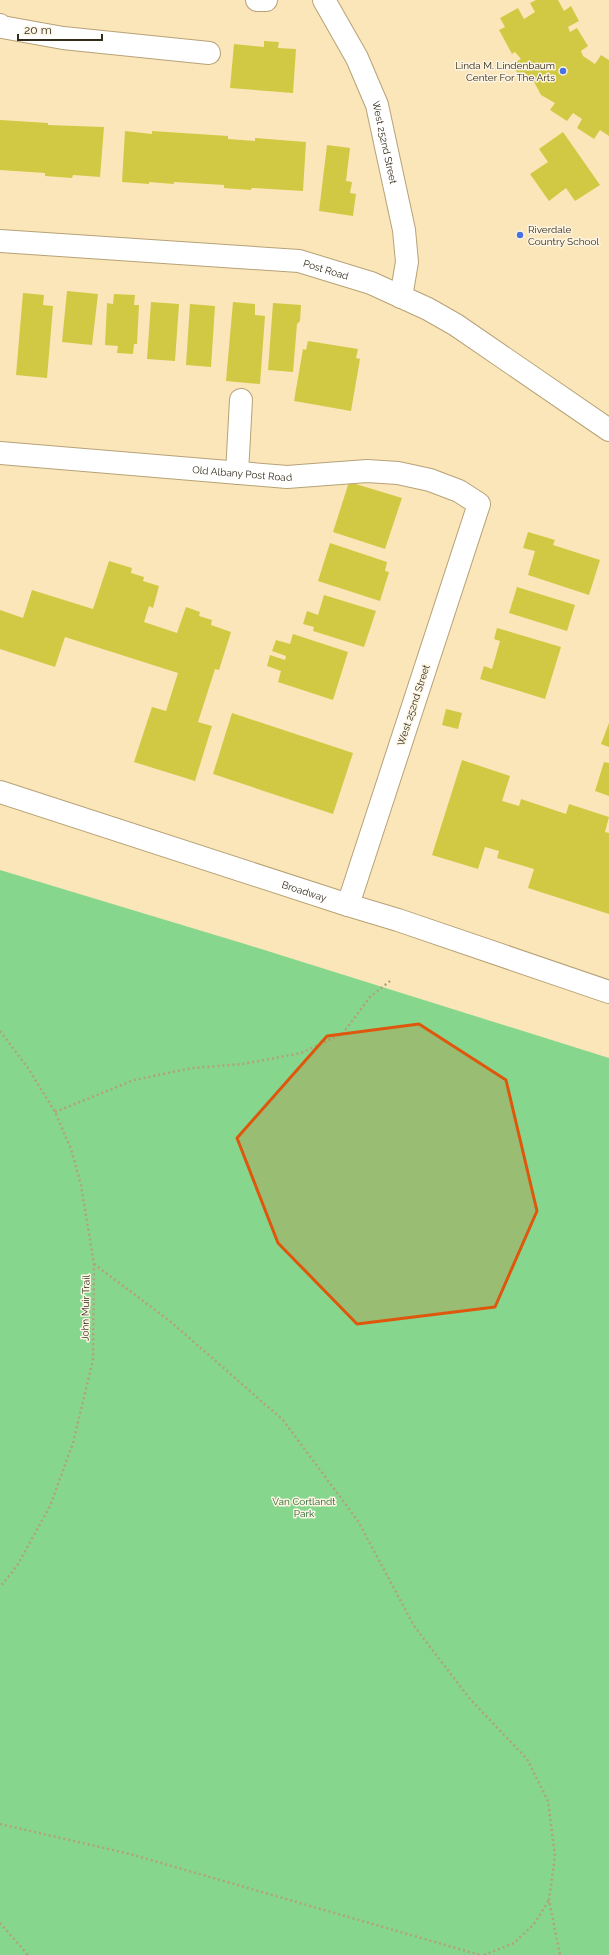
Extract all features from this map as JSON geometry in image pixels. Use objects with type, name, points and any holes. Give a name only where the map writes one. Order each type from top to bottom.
[{"type":"street","points":[[257,0],[266,0]]},
{"type":"street","name":"West 252nd Street","points":[[324,0],[357,58],[377,105],[404,230],[407,262],[401,296]]},
{"type":"street","points":[[0,25],[2,27],[63,38],[209,53]]},
{"type":"street","name":"Post Road","points":[[0,241],[299,261],[371,283],[401,296],[456,325],[609,430]]},
{"type":"street","points":[[237,473],[241,400]]},
{"type":"street","name":"Old Albany Post Road","points":[[0,453],[287,477],[367,471],[398,473],[430,480],[459,491],[479,504]]},
{"type":"street","name":"West 252nd Street","points":[[348,905],[479,504]]},
{"type":"street","name":"Broadway","points":[[0,792],[398,920],[609,992]]},
{"type":"path","points":[[55,1112],[134,1080],[192,1068],[243,1064],[301,1053],[343,1033],[370,997],[390,981]]},
{"type":"path","name":"John Muir Trail","points":[[0,1031],[28,1068],[55,1112],[71,1149],[81,1185],[94,1264],[93,1360],[73,1443],[50,1506],[17,1566],[0,1587]]},
{"type":"path","points":[[94,1264],[171,1322],[283,1420],[353,1514],[414,1626],[470,1699],[527,1759],[548,1801],[555,1856],[549,1900],[560,1955]]},
{"type":"path","points":[[0,1824],[130,1854],[480,1955]]},
{"type":"path","points":[[484,1955],[514,1943],[534,1924],[549,1900]]},
{"type":"path","points":[[0,1923],[28,1955]]},
{"type":"highlighted area","points":[[419,1024],[506,1080],[537,1211],[495,1307],[357,1324],[278,1243],[237,1138],[327,1036]]},
{"type":"green space","name":"Van Cortlandt Park","points":[[0,870],[245,944],[609,1058],[609,1955],[0,1955]]},
{"type":"building","name":"Linda M. Lindenbaum Center For The Arts","points":[[536,0],[558,0],[564,11],[571,6],[579,21],[568,27],[570,32],[577,28],[588,46],[581,51],[583,56],[595,64],[601,55],[609,60],[609,136],[600,130],[594,139],[577,128],[582,119],[573,113],[567,121],[550,110],[555,103],[541,95],[532,78],[523,83],[512,64],[521,59],[515,52],[512,54],[499,30],[505,27],[500,18],[518,8],[524,19],[535,12],[530,3]]},
{"type":"building","points":[[264,41],[279,42],[278,48],[296,49],[293,93],[230,88],[234,44],[264,47]]},
{"type":"building","points":[[0,120],[48,123],[48,125],[104,127],[100,177],[73,175],[72,178],[45,176],[45,173],[0,170]]},
{"type":"building","points":[[125,131],[152,134],[152,131],[228,136],[228,139],[255,141],[255,138],[306,142],[303,191],[252,188],[251,190],[224,188],[224,185],[174,182],[174,184],[149,182],[149,184],[122,182]]},
{"type":"building","points":[[563,132],[600,185],[575,201],[566,188],[549,201],[530,174],[548,162],[539,149]]},
{"type":"building","points":[[327,145],[350,148],[346,181],[352,182],[350,193],[356,194],[353,216],[319,211]]},
{"type":"building","points":[[67,291],[98,294],[92,345],[62,342]]},
{"type":"building","points":[[23,293],[44,295],[43,305],[53,306],[47,378],[16,375]]},
{"type":"building","points":[[114,294],[135,295],[134,305],[139,305],[137,344],[134,344],[133,354],[117,353],[118,346],[105,345],[107,303],[113,304]]},
{"type":"building","points":[[151,302],[179,304],[175,361],[147,359]]},
{"type":"building","points":[[233,302],[255,304],[255,315],[265,316],[260,384],[226,381]]},
{"type":"building","points":[[273,303],[301,305],[300,321],[297,324],[293,372],[268,370]]},
{"type":"building","points":[[190,304],[215,306],[211,367],[186,365]]},
{"type":"building","points":[[308,341],[358,349],[356,358],[360,359],[351,411],[294,401],[303,349],[306,350]]},
{"type":"building","points":[[349,482],[402,498],[385,549],[333,532]]},
{"type":"building","points":[[528,532],[555,540],[553,545],[600,560],[589,595],[528,575],[535,551],[523,548]]},
{"type":"building","points":[[330,543],[387,562],[385,571],[389,572],[380,601],[318,581]]},
{"type":"building","points":[[109,561],[132,568],[131,573],[144,577],[143,581],[159,586],[153,608],[149,606],[144,622],[177,633],[186,607],[200,612],[199,616],[212,620],[211,625],[231,632],[219,670],[215,669],[198,722],[212,726],[195,781],[134,762],[152,707],[166,711],[178,673],[65,637],[55,667],[0,649],[0,610],[23,618],[32,590],[93,609]]},
{"type":"building","points":[[517,587],[575,605],[567,631],[509,613]]},
{"type":"building","points":[[324,595],[376,611],[364,647],[313,631],[314,627],[303,624],[307,611],[318,615]]},
{"type":"building","points":[[497,628],[561,647],[545,699],[480,679],[484,666],[492,669],[500,641],[494,639]]},
{"type":"building","points":[[293,634],[348,652],[333,700],[278,682],[281,671],[267,666],[270,655],[285,660],[286,656],[272,651],[276,640],[290,644]]},
{"type":"building","points":[[446,709],[462,713],[458,729],[442,725]]},
{"type":"building","points":[[232,713],[353,753],[333,814],[213,774]]},
{"type":"building","points":[[609,723],[609,747],[601,744]]},
{"type":"building","points":[[462,760],[510,776],[502,801],[519,806],[521,799],[566,814],[569,804],[609,817],[605,832],[609,833],[609,914],[528,888],[534,869],[497,858],[499,851],[485,847],[478,869],[432,855]]},
{"type":"building","points":[[604,762],[609,763],[609,796],[595,791]]},
{"type":"place","name":"Linda M. Lindenbaum Center For The Arts","points":[[563,71]]},
{"type":"place","name":"Riverdale Country School","points":[[520,235]]}]
